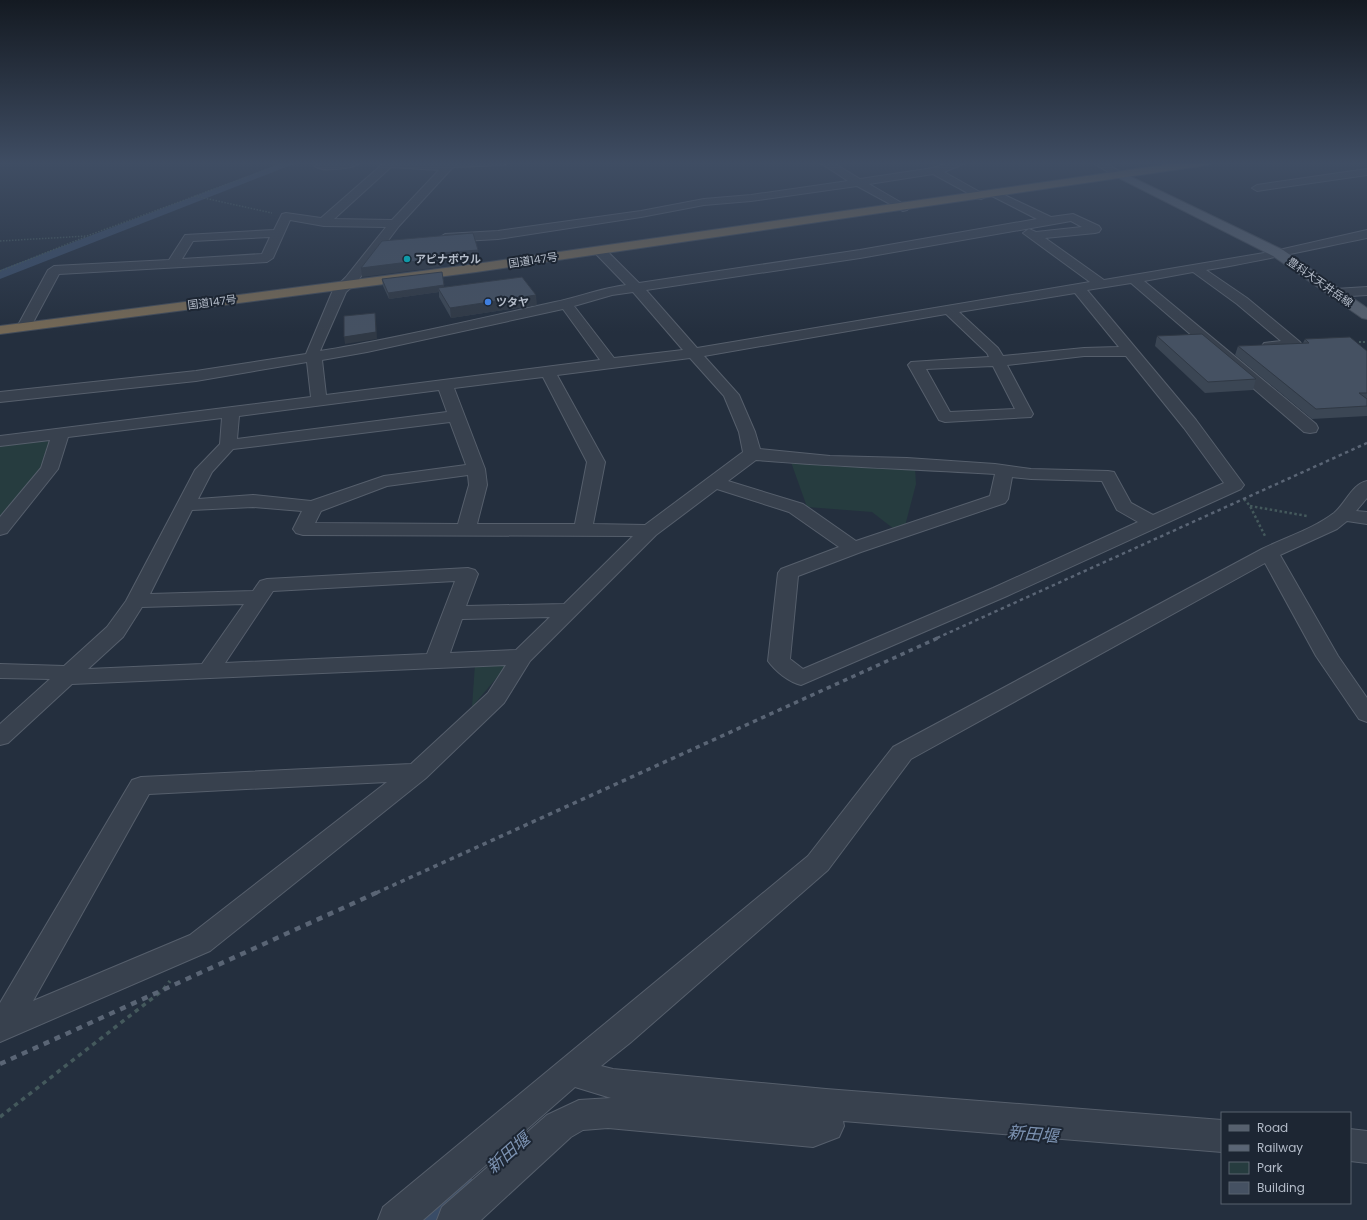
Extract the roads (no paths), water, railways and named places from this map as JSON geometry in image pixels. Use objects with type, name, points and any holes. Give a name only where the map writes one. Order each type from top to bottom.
[{"type":"highway","name":"国道147号","points":[[0,330],[600,251],[826,219]]},
{"type":"main road","name":"豊科大天井岳線","points":[[1209,219],[1278,253],[1367,316]]},
{"type":"street","points":[[24,327],[54,270],[267,258],[285,219]]},
{"type":"street","points":[[305,219],[324,222],[395,224]]},
{"type":"street","points":[[324,222],[327,219]]},
{"type":"street","points":[[319,401],[313,351],[340,290],[346,285],[400,219]]},
{"type":"street","points":[[435,239],[498,235],[607,219]]},
{"type":"street","points":[[0,397],[196,376],[367,348],[566,304],[610,291],[860,254],[1048,220],[1061,219]]},
{"type":"street","points":[[1034,236],[1095,229],[1075,219]]},
{"type":"street","points":[[1020,225],[1102,284]]},
{"type":"street","points":[[173,263],[189,238],[278,233]]},
{"type":"street","points":[[0,441],[548,372],[693,352],[1134,279],[1278,253],[1367,234]]},
{"type":"street","points":[[381,242],[396,241]]},
{"type":"street","points":[[600,251],[636,287],[732,395],[747,432],[752,454]]},
{"type":"street","points":[[1195,268],[1242,301],[1295,345],[1257,347]]},
{"type":"street","points":[[1134,279],[1310,428]]},
{"type":"street","points":[[1004,472],[999,499],[854,548],[788,574],[779,661],[801,678],[1000,592],[1235,485],[1190,424],[1078,288]]},
{"type":"street","points":[[1335,293],[1367,291]]},
{"type":"street","points":[[566,304],[610,363]]},
{"type":"street","points":[[948,310],[993,350],[998,361],[1025,414],[945,417],[916,365],[998,361],[1084,352],[1131,351]]},
{"type":"street","points":[[548,372],[596,462],[583,529]]},
{"type":"street","points":[[445,385],[476,469],[477,491],[466,530]]},
{"type":"street","points":[[0,737],[115,632],[136,601],[204,470],[228,445],[231,412]]},
{"type":"street","points":[[228,445],[457,416]]},
{"type":"street","points":[[0,529],[49,469],[61,433]]},
{"type":"street","points":[[1,1029],[200,943],[417,772],[496,698],[522,657],[649,531],[752,454],[830,462],[907,463],[995,469],[1004,472],[1108,476],[1124,506],[1151,522]]},
{"type":"street","points":[[186,505],[253,501],[313,507],[384,481],[476,469]]},
{"type":"street","points":[[714,482],[796,508],[854,548]]},
{"type":"street","points":[[396,1220],[570,1071],[619,1033],[818,863],[902,753],[1271,552],[1339,518],[1367,486]]},
{"type":"street","points":[[313,507],[303,529],[583,529],[649,531]]},
{"type":"street","points":[[1339,518],[1367,518]]},
{"type":"street","points":[[1271,552],[1326,652],[1357,688],[1367,714]]},
{"type":"street","points":[[209,670],[267,585],[468,574],[455,613],[436,660]]},
{"type":"street","points":[[136,601],[258,598]]},
{"type":"street","points":[[455,613],[570,610]]},
{"type":"street","points":[[0,671],[58,672],[66,677],[522,657]]},
{"type":"street","points":[[1,1029],[141,786],[417,772]]},
{"type":"street","points":[[570,1071],[611,1099],[813,1131],[827,1126],[826,1104],[1221,1136]]},
{"type":"street","points":[[455,1220],[559,1126],[611,1099]]},
{"type":"street","points":[[1351,1146],[1367,1147]]},
{"type":"waterway","points":[[0,275],[146,219]]},
{"type":"waterway","name":"新田堰","points":[[432,1220],[462,1193]]},
{"type":"railway","points":[[937,638],[1367,443]]},
{"type":"railway","points":[[376,893],[940,637]]},
{"type":"railway","points":[[0,1064],[378,892]]},
{"type":"place","name":"アピナボウル","points":[[407,259]]},
{"type":"place","name":"ツタヤ","points":[[488,302]]}]
